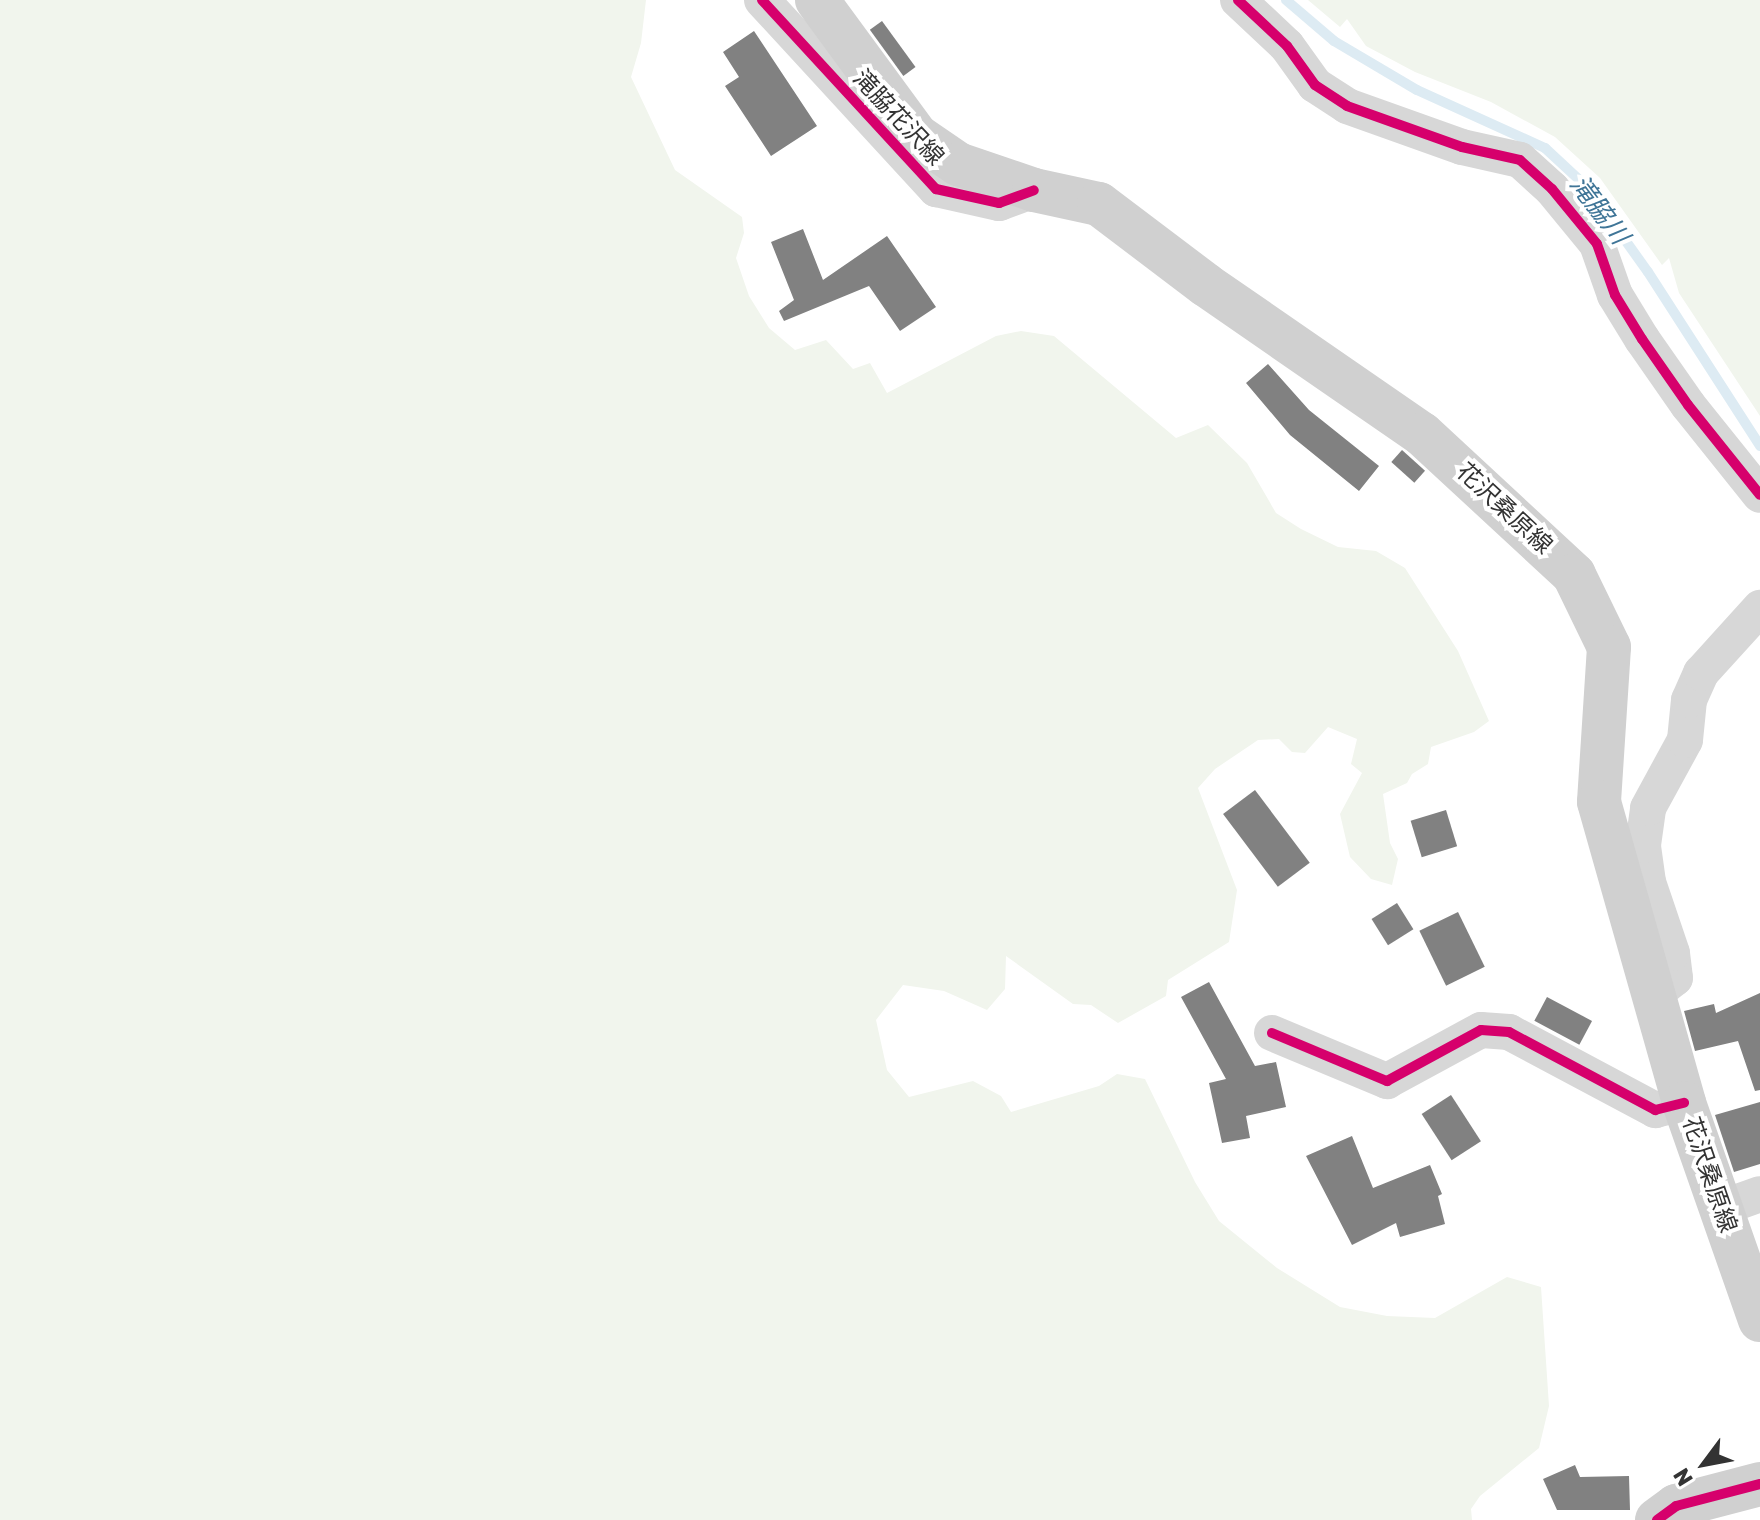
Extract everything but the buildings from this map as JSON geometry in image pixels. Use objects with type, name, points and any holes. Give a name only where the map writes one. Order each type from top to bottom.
[{"type":"main road","name":"花沢桑原線","points":[[817,0],[917,136],[958,164],[1034,190],[1099,204],[1243,311],[1422,434],[1574,575],[1609,647],[1599,802],[1684,1103],[1740,1201],[1760,1320]]},
{"type":"main road","points":[[1657,1520],[1676,1506],[1760,1484]]},
{"type":"street","name":"滝脇花沢線","points":[[762,0],[936,189],[999,203],[1034,190]]},
{"type":"street","points":[[1238,0],[1287,46],[1315,85],[1347,106],[1462,147],[1520,160],[1552,189],[1597,244],[1615,295],[1642,339],[1688,405],[1760,495]]},
{"type":"street","points":[[1652,996],[1675,978],[1672,953],[1648,882],[1643,845],[1648,808],[1685,740],[1689,700],[1701,673],[1760,608]]},
{"type":"street","points":[[1272,1033],[1387,1081],[1481,1030],[1509,1032],[1655,1110],[1684,1103]]},
{"type":"shaded area","points":[[0,0],[646,0],[641,43],[631,77],[675,170],[742,217],[744,233],[736,258],[749,296],[769,328],[795,350],[826,340],[853,369],[870,363],[887,393],[996,336],[1021,331],[1054,336],[1176,438],[1208,425],[1247,463],[1276,513],[1338,547],[1376,551],[1405,568],[1458,651],[1489,721],[1474,732],[1431,747],[1428,764],[1412,774],[1407,783],[1383,794],[1390,843],[1398,859],[1392,885],[1371,879],[1350,857],[1340,814],[1362,773],[1351,764],[1357,739],[1328,727],[1305,753],[1292,752],[1279,739],[1258,740],[1215,769],[1198,788],[1237,890],[1229,942],[1168,980],[1166,996],[1118,1023],[1091,1005],[1073,1004],[1006,956],[1005,989],[987,1010],[944,991],[903,985],[876,1020],[887,1070],[909,1097],[973,1081],[1001,1096],[1011,1112],[1099,1086],[1117,1074],[1145,1079],[1195,1182],[1219,1221],[1277,1268],[1340,1307],[1387,1316],[1435,1318],[1507,1277],[1541,1287],[1549,1406],[1539,1448],[1480,1496],[1471,1509],[1472,1520],[0,1520]]},
{"type":"shaded area","points":[[1308,0],[1760,0],[1760,416],[1679,293],[1669,258],[1662,265],[1600,178],[1555,137],[1491,102],[1415,72],[1366,46],[1347,19],[1340,27]]},
{"type":"waterway","name":"滝脇川","points":[[1286,0],[1334,41],[1417,90],[1545,148],[1588,188],[1648,272],[1760,446]]},
{"type":"cycle path","points":[[762,0],[936,189],[999,203],[1034,190]]},
{"type":"cycle path","points":[[1238,0],[1287,46],[1315,85],[1347,106],[1462,147],[1520,160],[1552,189],[1597,244],[1615,295],[1642,339],[1688,405],[1760,495]]},
{"type":"cycle path","points":[[1272,1033],[1387,1081],[1481,1030],[1509,1032],[1655,1110],[1684,1103]]},
{"type":"cycle path","points":[[1657,1520],[1676,1506],[1760,1484]]}]
